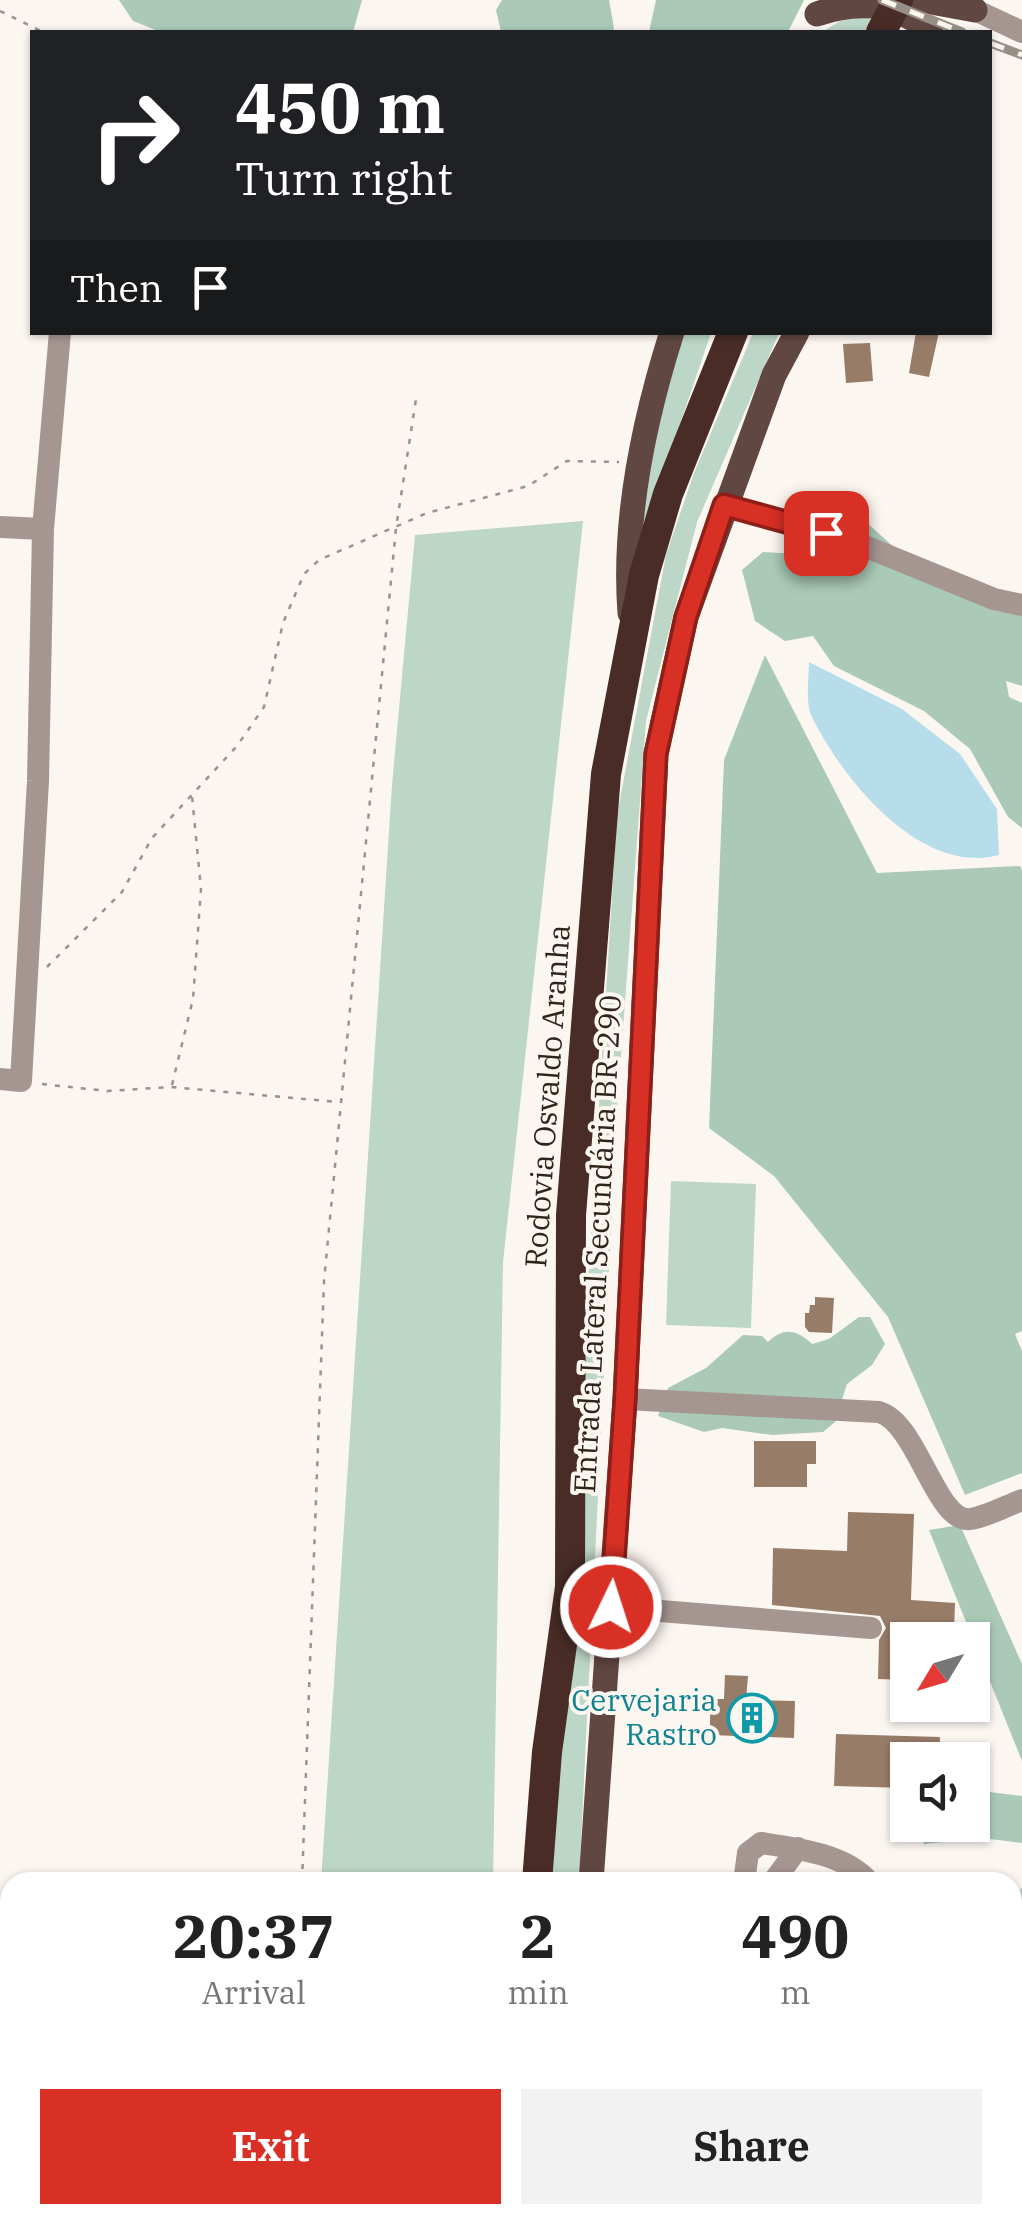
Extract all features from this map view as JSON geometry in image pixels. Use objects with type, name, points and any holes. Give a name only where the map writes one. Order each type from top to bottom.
[{"type":"highway","points":[[883,30],[898,0]]},
{"type":"highway","name":"Rodovia Osvaldo Aranha","points":[[537,1872],[570,1587],[571,1215],[606,774],[631,628],[668,494],[732,335]]},
{"type":"main road","points":[[920,0],[972,14]]},
{"type":"main road","points":[[817,16],[849,4],[877,4],[916,19],[928,30]]},
{"type":"main road","points":[[631,628],[627,577],[640,466],[650,410],[671,335]]},
{"type":"main road","name":"Entrada Lateral Secundária BR-290","points":[[593,1872],[625,1399],[656,754],[686,617],[774,375],[795,335]]},
{"type":"street","points":[[972,14],[1022,32]]},
{"type":"street","points":[[10,1080],[26,988],[38,781],[43,529],[60,335]]},
{"type":"street","points":[[724,505],[852,541],[994,599],[1022,605]]},
{"type":"street","points":[[0,526],[43,529]]},
{"type":"street","points":[[625,1399],[879,1412],[900,1425],[943,1500],[958,1517],[968,1520],[1022,1500]]},
{"type":"street","points":[[611,1607],[871,1628]]},
{"type":"street","points":[[745,1872],[748,1853],[754,1846],[798,1848],[860,1872]]},
{"type":"street","points":[[780,1872],[798,1848]]},
{"type":"path","points":[[0,11],[39,30]]},
{"type":"path","points":[[302,1872],[324,1281],[396,528],[416,399]]},
{"type":"path","points":[[26,988],[122,892],[152,838],[237,746],[264,707],[283,623],[304,574],[320,560],[428,513],[528,486],[567,461],[599,459],[640,466]]},
{"type":"path","points":[[171,1087],[192,999],[201,889],[192,795]]},
{"type":"path","points":[[10,1080],[107,1091],[171,1087],[339,1102]]},
{"type":"green space","points":[[119,0],[362,0],[354,30],[156,30],[133,21]]},
{"type":"green space","points":[[502,0],[609,0],[614,28],[501,30],[496,10]]},
{"type":"green space","points":[[656,0],[804,0],[789,30],[649,30]]},
{"type":"green space","points":[[862,17],[873,20],[867,30],[825,30],[840,21]]},
{"type":"green space","points":[[676,335],[710,335],[650,512],[639,528]]},
{"type":"green space","points":[[752,335],[778,335],[697,522],[646,721],[617,1109],[579,1872],[552,1872],[617,815],[666,555],[694,473]]},
{"type":"green space","points":[[844,498],[858,498],[865,521],[896,549],[1022,615],[1022,686],[1006,681],[1009,697],[1022,703],[1022,828],[1008,817],[970,749],[924,711],[834,666],[813,636],[785,641],[755,621],[742,570],[763,552],[816,555]]},
{"type":"green space","points":[[583,521],[503,1262],[493,1872],[322,1872],[392,785],[415,535]]},
{"type":"green space","points":[[765,655],[877,873],[1020,866],[1022,870],[1022,1331],[1015,1334],[1022,1351],[1022,1473],[965,1495],[888,1317],[774,1176],[709,1128],[724,760]]},
{"type":"green space","points":[[671,1181],[756,1184],[751,1328],[666,1325]]},
{"type":"green space","points":[[859,1317],[870,1317],[885,1344],[872,1365],[847,1384],[835,1422],[823,1432],[772,1435],[722,1428],[704,1432],[658,1416],[668,1388],[706,1368],[743,1335],[762,1336],[768,1342],[790,1332],[812,1344],[829,1339]]},
{"type":"green space","points":[[960,1525],[1022,1664],[1022,1761],[990,1682],[990,1622],[966,1622],[929,1530]]},
{"type":"green space","points":[[990,1792],[1022,1796],[1022,1843],[990,1839]]},
{"type":"water","points":[[809,662],[902,709],[960,754],[997,809],[999,855],[970,858],[941,851],[888,818],[864,794],[812,717]]},
{"type":"building","points":[[915,335],[938,335],[929,377],[909,373]]},
{"type":"building","points":[[870,343],[873,381],[846,383],[843,344]]},
{"type":"building","points":[[815,1297],[834,1298],[832,1333],[809,1332],[805,1327],[805,1313],[809,1313],[810,1305],[815,1305]]},
{"type":"building","points":[[754,1441],[816,1441],[816,1464],[807,1464],[807,1487],[754,1487]]},
{"type":"building","points":[[848,1512],[914,1514],[911,1600],[955,1603],[954,1622],[890,1622],[890,1679],[878,1679],[879,1640],[886,1628],[880,1616],[772,1605],[773,1548],[847,1551]]},
{"type":"building","name":"Cervejaria Rastro","points":[[725,1675],[748,1676],[746,1700],[795,1701],[794,1738],[710,1735],[710,1699],[724,1699]]},
{"type":"building","points":[[836,1734],[940,1737],[940,1742],[890,1742],[890,1788],[834,1786]]},
{"type":"railway","points":[[882,0],[957,30]]},
{"type":"railway","points":[[992,44],[1022,55]]},
{"type":"place","name":"Cervejaria Rastro","points":[[752,1718]]},
{"type":"route","points":[[611,1607],[625,1399],[646,899],[656,754],[686,617],[724,505],[826,533]]}]
